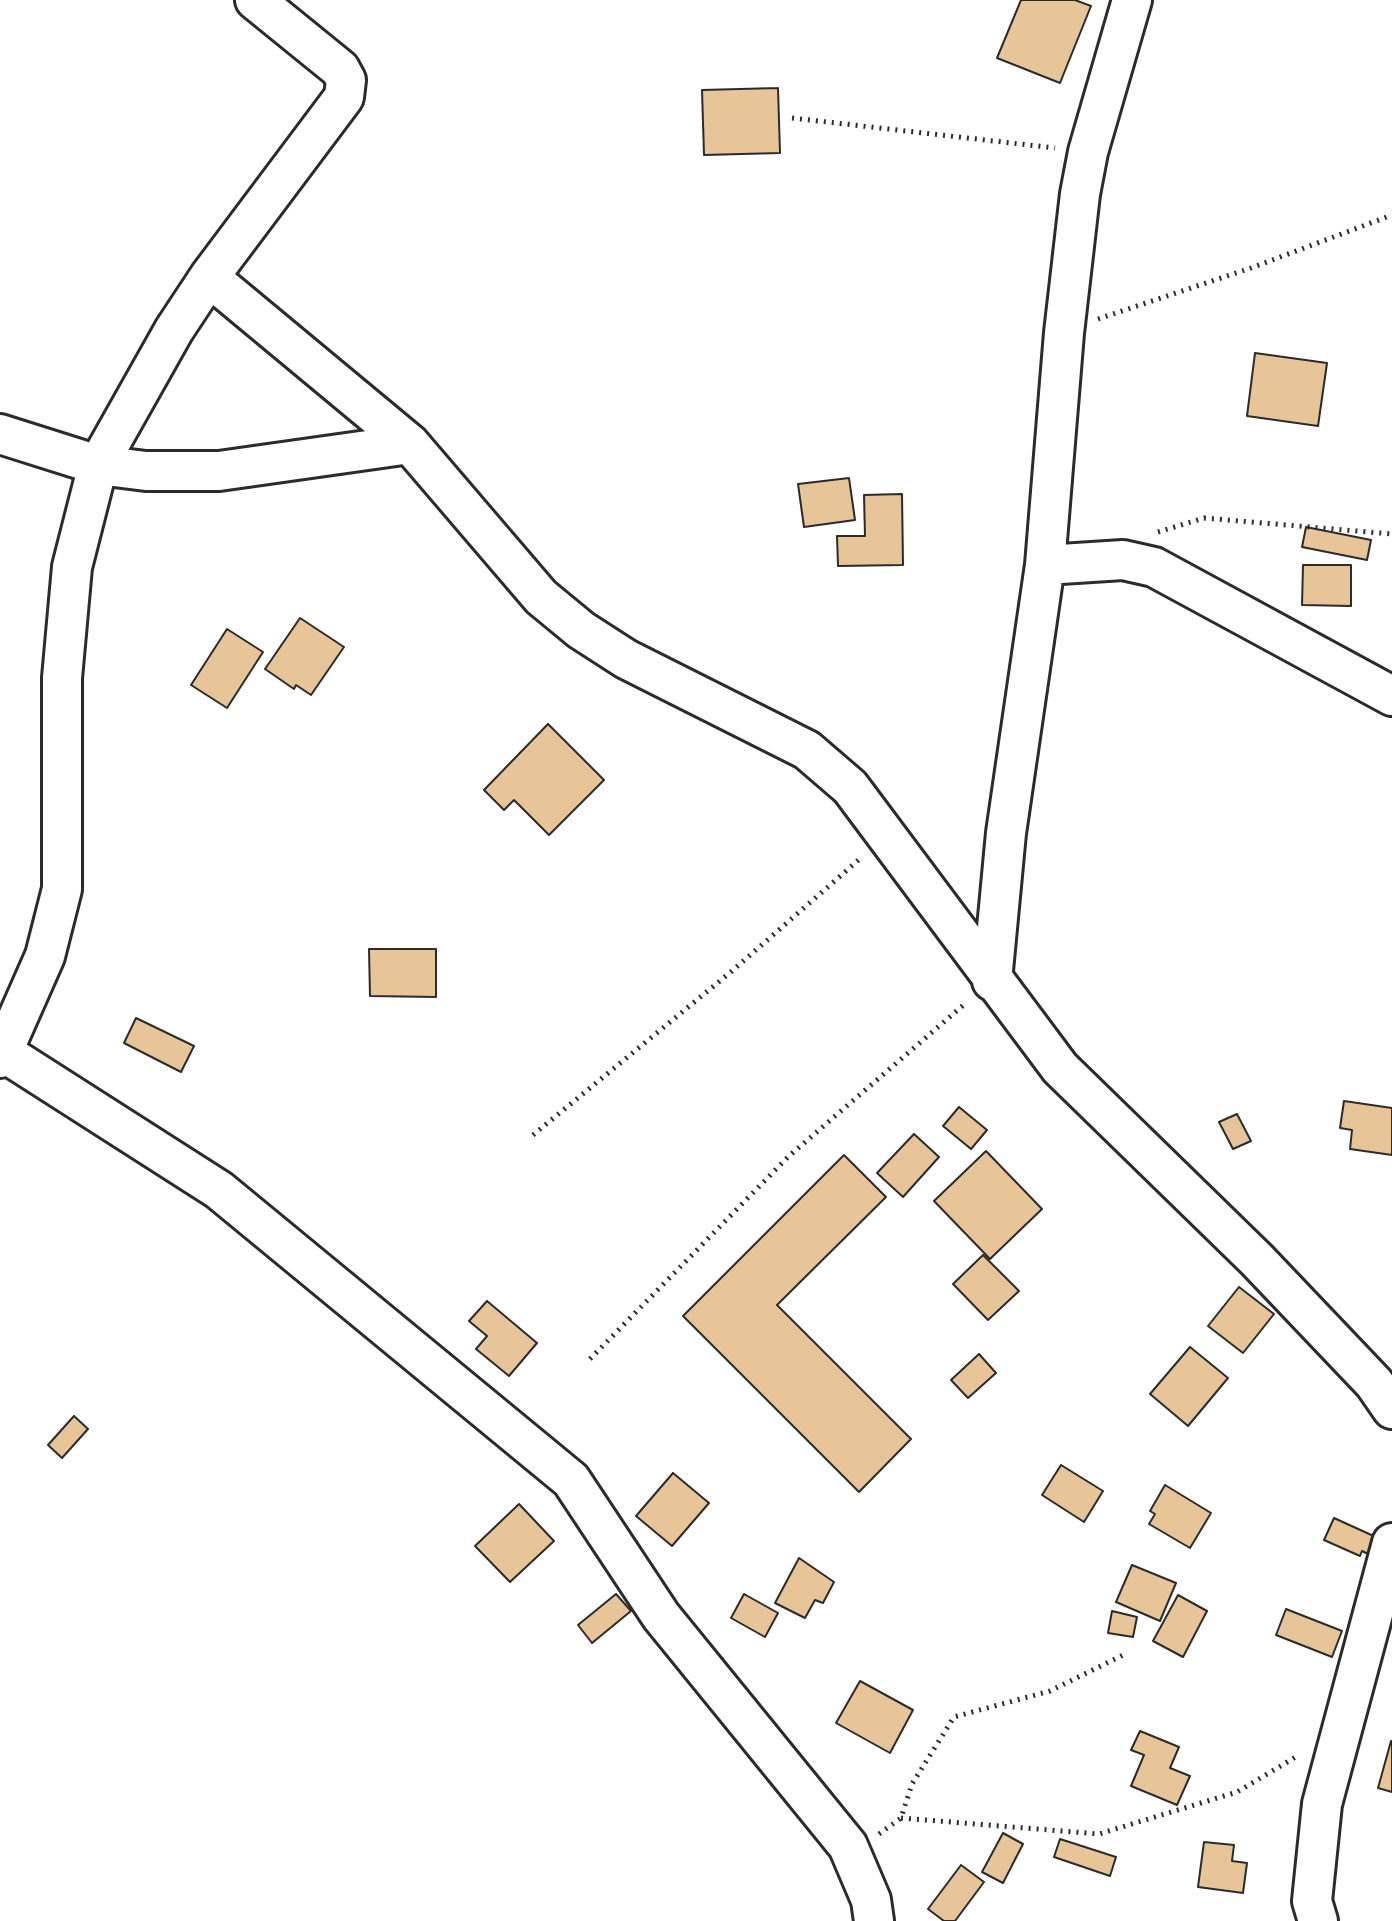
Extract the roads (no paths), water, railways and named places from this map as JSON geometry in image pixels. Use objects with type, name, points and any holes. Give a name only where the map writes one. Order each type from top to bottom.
[{"type":"street","points":[[255,0],[340,69],[346,80],[344,97],[209,277],[174,330],[98,465],[72,567],[62,678],[62,889],[45,956],[1,1053],[219,1190],[571,1480],[661,1616],[848,1846],[871,1900],[874,1921]]},
{"type":"street","points":[[992,981],[1008,817],[1045,565],[1064,333],[1088,152],[1132,0]]},
{"type":"street","points":[[209,277],[410,444],[541,597],[581,630],[626,659],[807,750],[850,787],[1060,1068],[1257,1260],[1374,1383],[1392,1409]]},
{"type":"street","points":[[0,434],[98,465],[146,471],[219,471],[410,444]]},
{"type":"street","points":[[1045,565],[1123,560],[1154,567],[1392,696]]},
{"type":"street","points":[[1318,1921],[1312,1901],[1322,1804],[1392,1543]]}]
